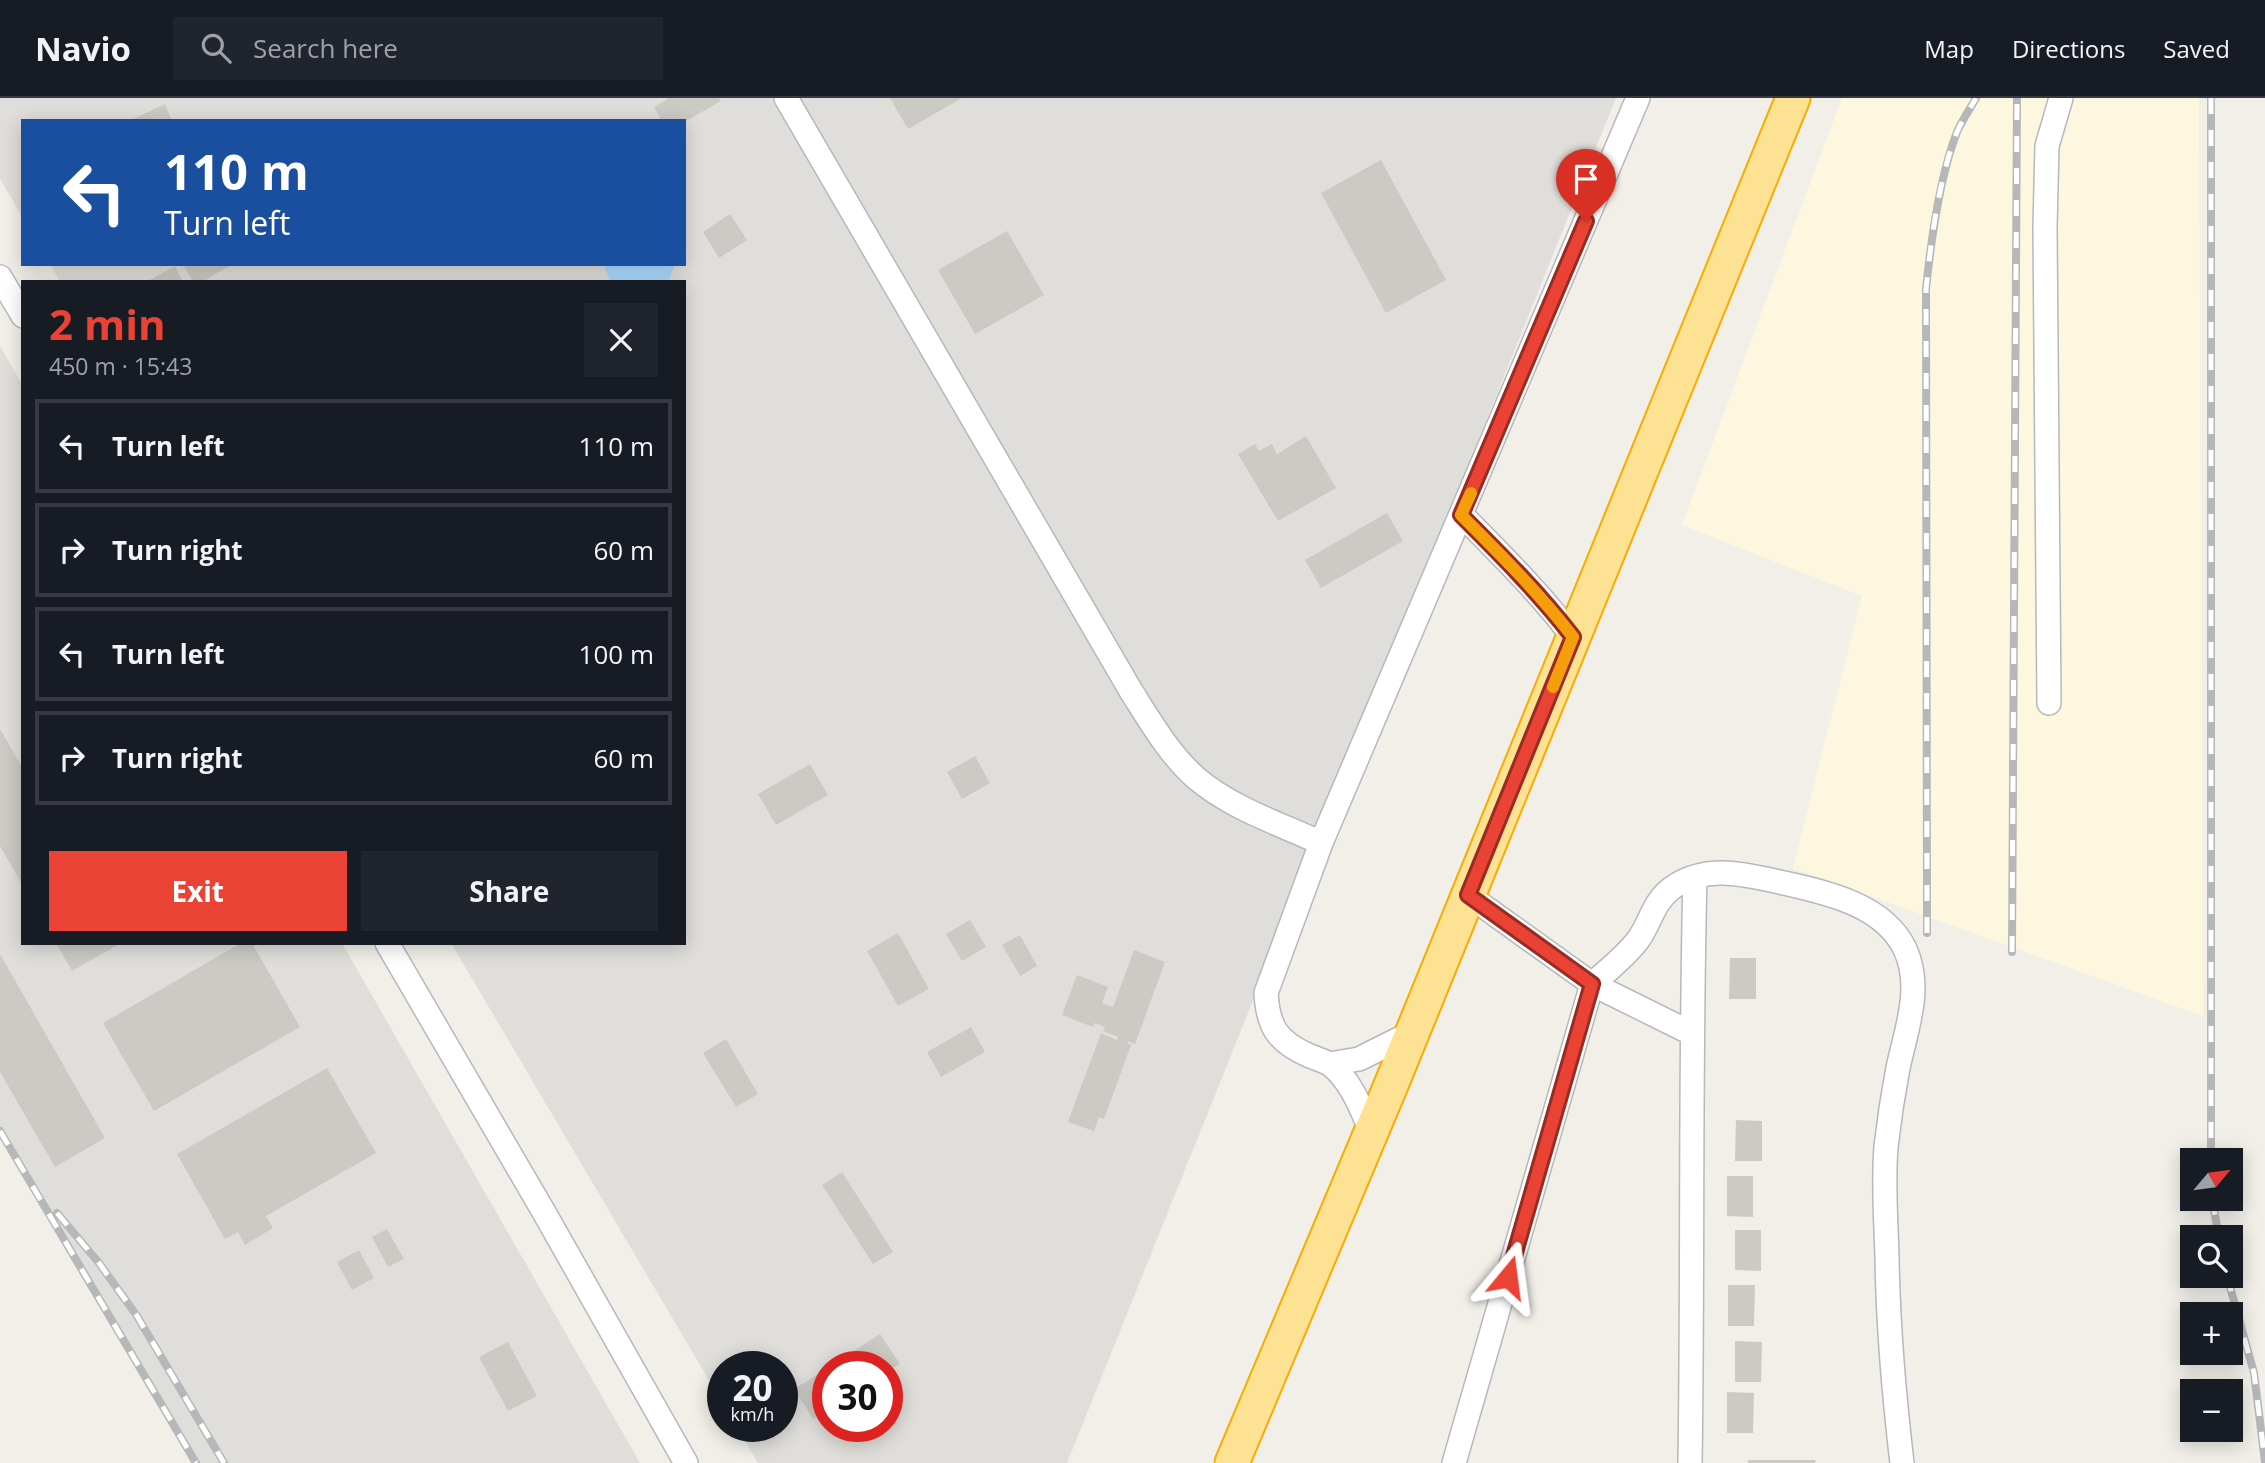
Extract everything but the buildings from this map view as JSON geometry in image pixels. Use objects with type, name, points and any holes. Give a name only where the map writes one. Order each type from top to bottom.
[{"type":"highway","points":[[1231,1463],[1371,1131],[1793,98]]},
{"type":"street","points":[[786,98],[1155,729],[1196,778],[1219,794],[1321,843]]},
{"type":"street","points":[[1371,1131],[1356,1097],[1329,1064],[1288,1045],[1276,1031],[1267,1015],[1266,993],[1321,843],[1638,98]]},
{"type":"street","points":[[2049,703],[2045,214],[2047,146],[2061,98]]},
{"type":"street","points":[[0,277],[21,313]]},
{"type":"street","points":[[1461,515],[1550,606],[1573,637]]},
{"type":"street","points":[[1454,1463],[1592,984],[1631,948],[1660,898],[1674,887],[1695,877],[1731,872],[1810,889],[1846,900],[1885,923],[1904,947],[1909,960],[1914,998],[1894,1094],[1886,1148],[1885,1178],[1892,1357],[1902,1463]]},
{"type":"street","points":[[1690,1463],[1691,1033],[1695,877]]},
{"type":"street","points":[[1468,895],[1592,984],[1691,1033]]},
{"type":"street","points":[[388,945],[686,1463]]},
{"type":"street","points":[[1329,1064],[1359,1059],[1411,1033]]},
{"type":"shaded area","points":[[0,98],[1616,98],[1067,1463],[758,1463],[746,1442],[798,1442],[798,1351],[707,1351],[707,1377],[452,945],[686,945],[686,280],[59,280],[51,266],[686,266],[686,119],[21,119],[21,215],[0,179]]},
{"type":"shaded area","points":[[1842,98],[2199,98],[2203,1016],[1793,868],[1862,596],[1682,525]]},
{"type":"shaded area","points":[[0,346],[21,383],[21,945],[343,945],[640,1463],[193,1463],[0,1129]]},
{"type":"water","points":[[605,266],[674,266],[669,280],[609,280]]},
{"type":"railway","points":[[1927,933],[1926,289],[1933,230],[1945,169],[1957,132],[1976,98]]},
{"type":"railway","points":[[2012,952],[2017,98]]},
{"type":"railway","points":[[2211,98],[2211,1148]]},
{"type":"railway","points":[[0,1131],[196,1463]]},
{"type":"railway","points":[[2214,1211],[2217,1225]]},
{"type":"railway","points":[[57,1213],[99,1263],[137,1316],[224,1463]]},
{"type":"railway","points":[[2230,1288],[2254,1373],[2265,1462]]},
{"type":"slow traffic","points":[[1471,493],[1461,515],[1550,606],[1573,637],[1553,687]]},
{"type":"route","points":[[1508,1277],[1592,984],[1468,895],[1573,637],[1550,606],[1461,515],[1586,221]]}]
